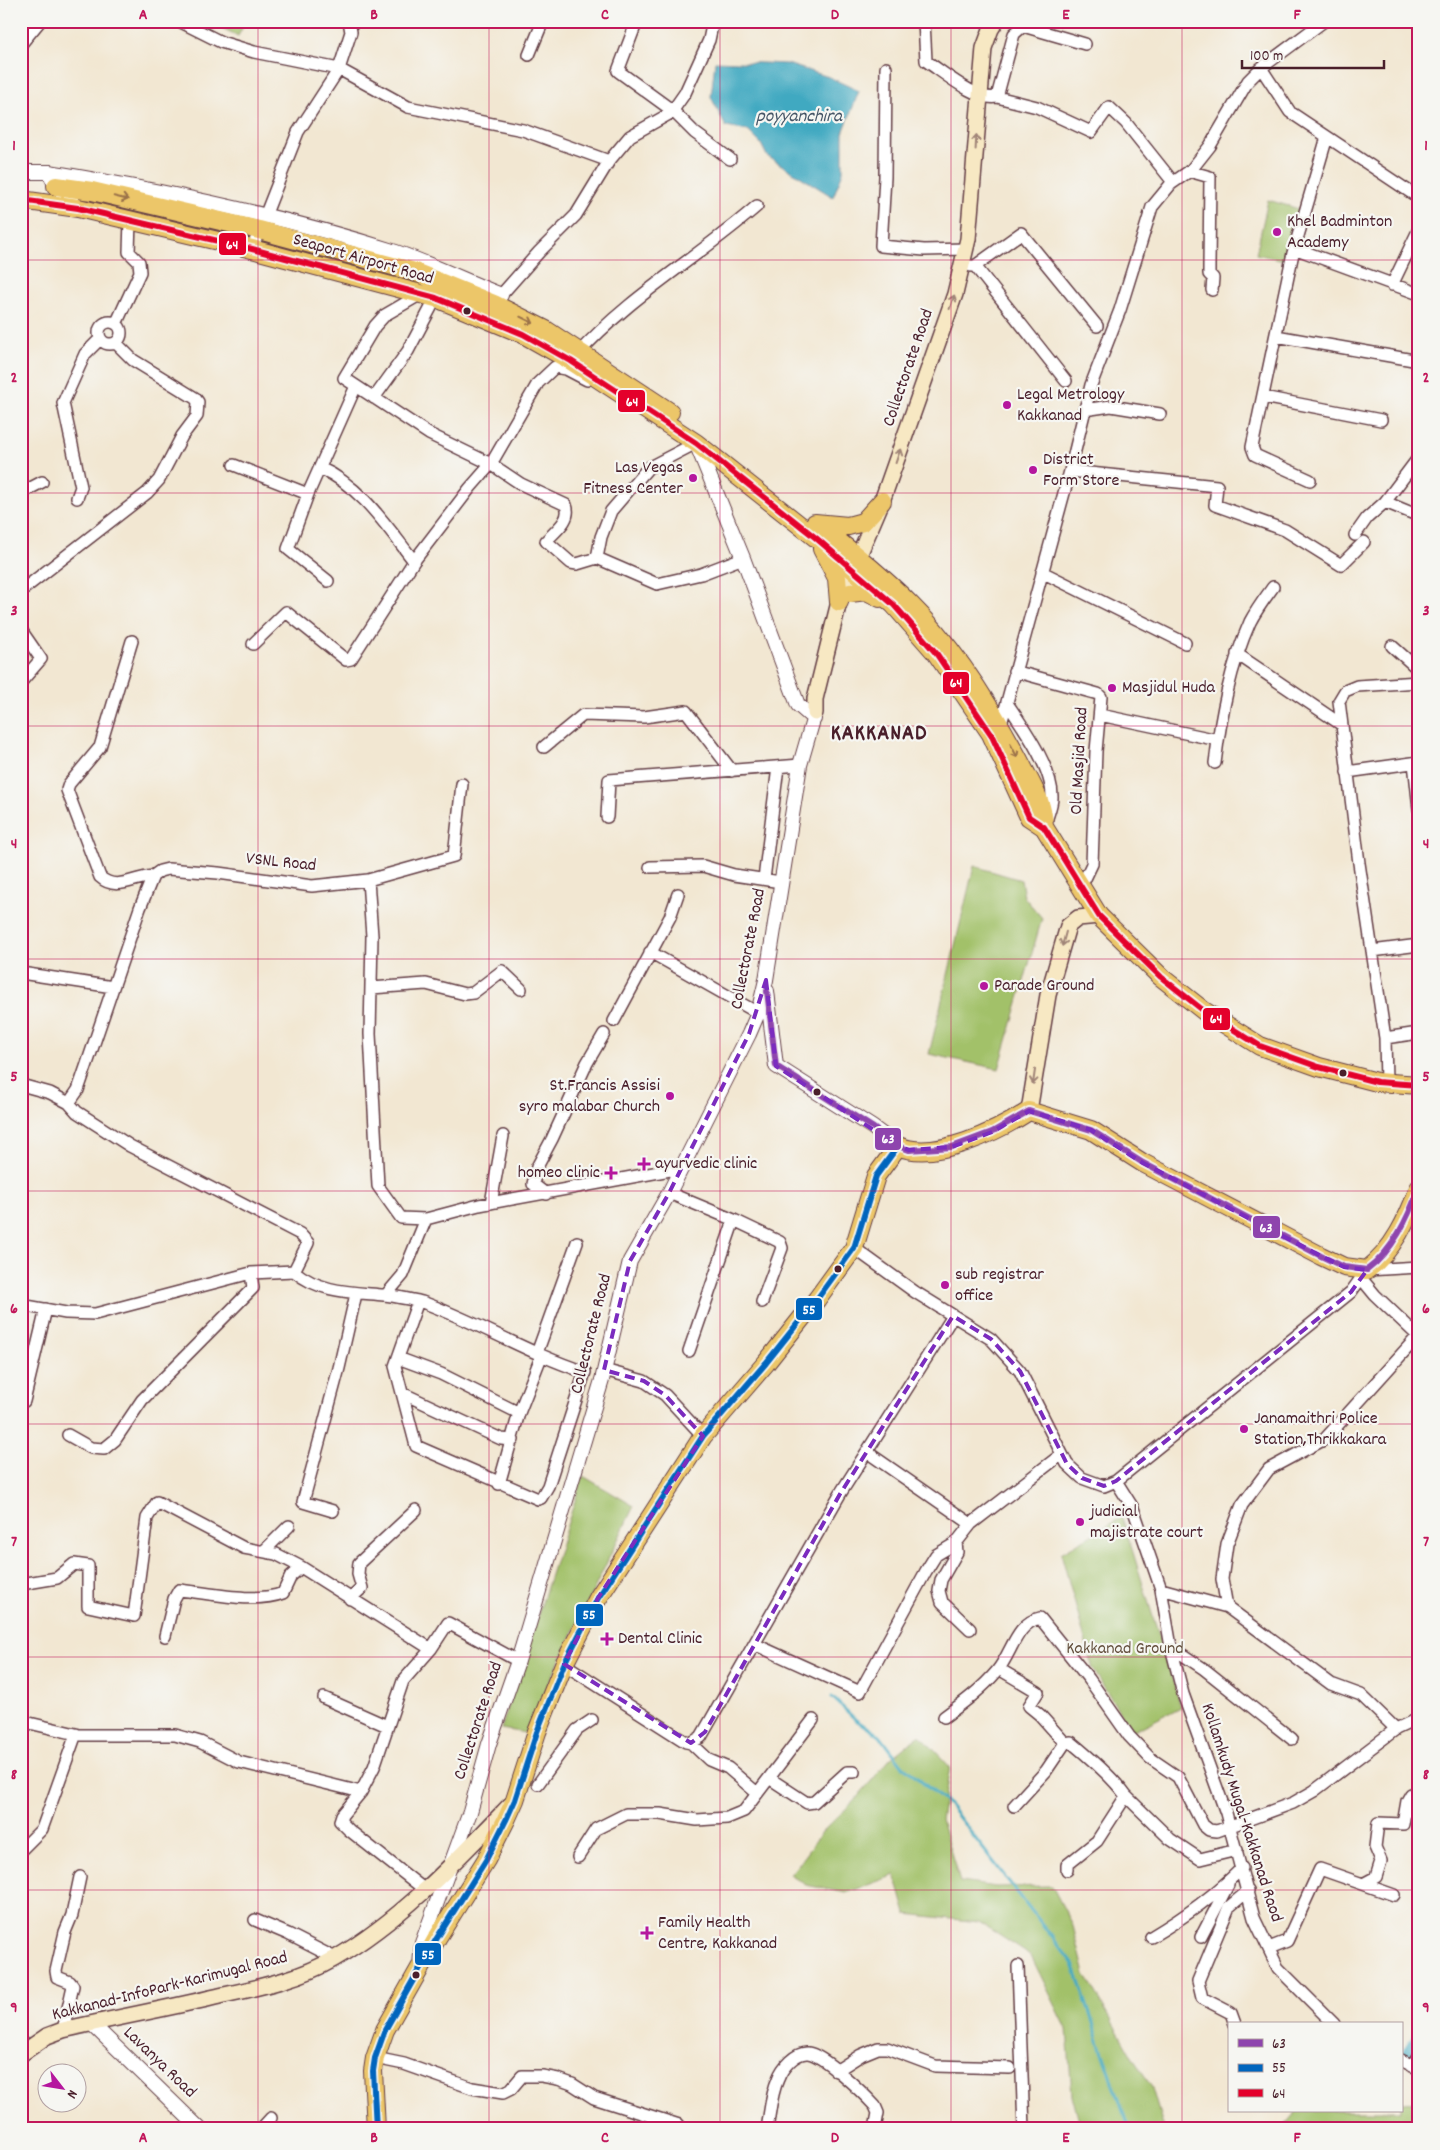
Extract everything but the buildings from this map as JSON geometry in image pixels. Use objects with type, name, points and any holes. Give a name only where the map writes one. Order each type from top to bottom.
[{"type":"main road","name":"Collectorate Road","points":[[813,716],[821,701],[844,605],[844,598],[882,502],[955,294],[966,249],[974,183],[979,95],[984,48],[996,21]]},
{"type":"main road","name":"Seaport Airport Road","points":[[52,179],[92,191],[262,223],[497,299],[546,330],[608,386],[696,443],[816,530]]},
{"type":"main road","name":"Seaport Airport Road","points":[[21,200],[78,208],[130,220],[252,249],[428,296],[575,356],[689,425],[858,566],[911,605],[942,641],[1000,724],[1044,810],[1044,827]]},
{"type":"main road","points":[[882,502],[863,522],[816,530],[844,598],[867,591],[894,605]]},
{"type":"main road","name":"Seaport Airport Road","points":[[858,566],[942,661],[991,734],[1029,817],[1044,827],[1100,916],[1175,988],[1204,1011],[1260,1046],[1319,1067],[1386,1082],[1419,1084]]},
{"type":"main road","points":[[1029,1111],[1048,995],[1068,926],[1078,918],[1100,916]]},
{"type":"main road","points":[[376,2129],[372,2083],[375,2058],[386,2030],[419,1968],[486,1860],[515,1800],[537,1783],[537,1732],[564,1664],[598,1598],[703,1436],[772,1356],[854,1248],[876,1176],[898,1146],[909,1150],[952,1147],[992,1132],[1029,1111],[1091,1130],[1143,1163],[1321,1256],[1364,1274],[1382,1259],[1402,1227],[1419,1188]]},
{"type":"main road","name":"Kakkanad-InfoPark-Karimugal Road","points":[[21,2054],[48,2036],[64,2030],[262,1987],[300,1974],[335,1958],[363,1940],[448,1870],[515,1800]]},
{"type":"street","points":[[21,44],[40,21]]},
{"type":"street","points":[[179,21],[221,42],[254,52],[339,69],[408,107],[523,130],[609,161]]},
{"type":"street","points":[[252,249],[298,132],[339,69],[350,32],[349,21]]},
{"type":"street","points":[[529,55],[543,21]]},
{"type":"street","points":[[637,21],[618,70],[673,111],[695,134],[730,160]]},
{"type":"street","points":[[497,299],[539,252],[576,215],[609,161],[630,136],[673,111],[685,93],[709,40],[713,21]]},
{"type":"street","points":[[924,21],[926,61],[979,95],[1037,107],[1091,132],[1109,107],[1126,123],[1173,182]]},
{"type":"street","points":[[1000,724],[1070,471],[1091,385],[1131,277],[1137,251],[1152,207],[1173,182],[1189,171],[1210,146],[1248,82],[1261,68],[1324,21]]},
{"type":"street","points":[[997,98],[1014,34],[1023,26],[1085,44]]},
{"type":"street","points":[[886,68],[885,177],[881,246],[924,250],[966,249]]},
{"type":"street","points":[[1261,68],[1290,112],[1419,198]]},
{"type":"street","points":[[1310,480],[1255,455],[1252,447],[1294,248],[1327,137]]},
{"type":"street","points":[[1189,171],[1210,177],[1208,266],[1209,274],[1213,278],[1212,290]]},
{"type":"street","points":[[21,172],[52,179],[78,208]]},
{"type":"street","points":[[575,356],[640,298],[673,271],[723,236],[757,206]]},
{"type":"street","points":[[116,324],[140,272],[139,262],[129,252],[130,220]]},
{"type":"street","points":[[1392,285],[1419,229]]},
{"type":"street","points":[[1066,381],[973,266],[1021,232],[1097,326]]},
{"type":"street","points":[[1294,248],[1419,294]]},
{"type":"street","points":[[428,296],[385,315],[375,326],[344,378],[429,434],[491,464],[521,484],[566,505],[568,514],[566,520],[546,541],[563,558],[571,563],[577,564],[597,558],[657,584],[701,574],[743,558]]},
{"type":"street","points":[[374,398],[408,351],[428,296]]},
{"type":"street","points":[[21,591],[147,493],[159,480],[182,436],[197,416],[198,402],[195,398],[133,360],[116,343],[104,344],[98,333],[104,323],[116,324],[121,333],[116,343]]},
{"type":"street","points":[[1276,336],[1419,361]]},
{"type":"street","points":[[77,498],[81,487],[63,404],[85,354],[100,339]]},
{"type":"street","points":[[254,644],[286,612],[346,660],[350,660],[383,613],[414,561],[470,488],[491,464],[538,383],[555,367],[566,369],[592,383],[608,386]]},
{"type":"street","points":[[328,581],[288,549],[308,494],[356,386]]},
{"type":"street","points":[[1263,397],[1381,420]]},
{"type":"street","points":[[1084,410],[1111,406],[1160,414]]},
{"type":"street","points":[[597,558],[601,537],[611,511],[648,468],[696,443],[743,558],[798,705],[813,716]]},
{"type":"street","points":[[1070,471],[1217,486],[1215,505],[1285,530],[1341,565],[1360,539],[1367,518],[1385,502],[1419,457]]},
{"type":"street","points":[[234,465],[308,494]]},
{"type":"street","points":[[320,468],[333,474],[360,495],[414,561]]},
{"type":"street","points":[[21,493],[42,482]]},
{"type":"street","points":[[1385,502],[1419,516]]},
{"type":"street","points":[[1042,572],[1186,643]]},
{"type":"street","points":[[1215,763],[1220,716],[1237,654],[1251,620],[1273,587]]},
{"type":"street","points":[[21,630],[41,659],[21,682]]},
{"type":"street","name":"VSNL Road","points":[[132,641],[100,747],[69,784],[67,790],[100,877],[113,884],[125,884],[153,876],[160,871],[168,869],[218,873],[312,886],[368,880],[454,856],[462,784]]},
{"type":"street","points":[[1392,646],[1419,670]]},
{"type":"street","points":[[1237,654],[1342,725]]},
{"type":"street","name":"Old Masjid Road","points":[[1014,671],[1101,696],[1096,751],[1092,864],[1081,886]]},
{"type":"street","points":[[1386,1082],[1385,1038],[1339,701],[1345,691],[1357,686],[1419,682]]},
{"type":"street","points":[[1007,703],[1039,752],[1049,781],[1052,798],[1044,827]]},
{"type":"street","points":[[544,747],[583,715],[644,717],[686,712],[732,771]]},
{"type":"street","name":"Collectorate Road","points":[[419,1968],[422,1943],[470,1812],[489,1744],[518,1661],[604,1370],[630,1262],[669,1193],[758,1013],[766,980],[800,765],[813,716]]},
{"type":"street","points":[[1100,716],[1218,740]]},
{"type":"street","points":[[1348,772],[1416,763],[1419,809]]},
{"type":"street","points":[[607,817],[609,780],[800,765]]},
{"type":"street","points":[[764,878],[778,767]]},
{"type":"street","points":[[650,866],[703,866],[734,875],[764,878],[780,882]]},
{"type":"street","points":[[69,1103],[78,1090],[112,987],[153,876]]},
{"type":"street","points":[[368,880],[372,936],[370,1034],[378,1186],[401,1218],[426,1219],[491,1203],[681,1168]]},
{"type":"street","points":[[614,1021],[676,906],[678,894]]},
{"type":"street","points":[[1372,951],[1419,945]]},
{"type":"street","points":[[650,952],[758,1013]]},
{"type":"street","points":[[371,988],[426,984],[465,994],[473,993],[502,971],[521,989]]},
{"type":"street","points":[[21,972],[112,987]]},
{"type":"street","points":[[766,980],[776,1066],[872,1127],[898,1146]]},
{"type":"street","points":[[1385,1038],[1419,1033]]},
{"type":"street","points":[[546,1194],[533,1184],[537,1167],[587,1063],[604,1034]]},
{"type":"street","points":[[21,1085],[50,1093],[69,1103],[77,1112],[130,1146],[300,1234],[308,1242],[294,1271]]},
{"type":"street","points":[[491,1203],[503,1136]]},
{"type":"street","points":[[669,1193],[773,1237],[780,1242],[782,1248],[762,1302]]},
{"type":"street","points":[[386,1295],[403,1275],[426,1219]]},
{"type":"street","points":[[689,1351],[734,1220]]},
{"type":"street","points":[[499,1484],[513,1440],[519,1413],[577,1242]]},
{"type":"street","points":[[854,1248],[991,1340],[1020,1371],[1067,1464],[1082,1478],[1104,1486],[1116,1481],[1351,1292],[1364,1274],[1419,1267]]},
{"type":"street","points":[[21,1305],[95,1314],[251,1273],[294,1271],[306,1281],[341,1292],[386,1295],[418,1301],[448,1311],[539,1355],[585,1372],[544,1495],[539,1498],[499,1484],[416,1446],[395,1366],[418,1301]]},
{"type":"street","points":[[68,1435],[91,1448],[104,1449],[142,1400],[253,1288],[251,1273]]},
{"type":"street","points":[[1227,1607],[1222,1579],[1227,1544],[1242,1505],[1269,1469],[1325,1439],[1418,1335],[1375,1295],[1364,1274]]},
{"type":"street","points":[[333,1510],[304,1502],[335,1386],[356,1294]]},
{"type":"street","points":[[21,1400],[24,1401],[46,1309]]},
{"type":"street","points":[[692,1743],[705,1732],[840,1494],[953,1316]]},
{"type":"street","points":[[398,1358],[441,1374],[519,1413]]},
{"type":"street","points":[[604,1370],[644,1381],[665,1395],[703,1436]]},
{"type":"street","points":[[402,1393],[501,1439],[513,1440]]},
{"type":"street","points":[[867,1452],[971,1524]]},
{"type":"street","points":[[754,1644],[860,1692],[936,1555],[956,1543],[971,1524],[1062,1454]]},
{"type":"street","name":"Kollamkudy Mugal-Kakkanad Raod","points":[[1116,1481],[1134,1508],[1161,1589],[1171,1647],[1184,1694],[1230,1826],[1254,1918],[1278,1968],[1332,2022]]},
{"type":"street","points":[[21,1584],[57,1578],[74,1564],[88,1566],[88,1606],[134,1616],[147,1518],[157,1502],[244,1548],[276,1554],[301,1567],[431,1648]]},
{"type":"street","points":[[350,1598],[362,1588],[358,1574],[360,1563],[416,1510]]},
{"type":"street","points":[[264,1552],[289,1526]]},
{"type":"street","points":[[956,1543],[957,1552],[941,1580],[939,1591],[942,1602],[970,1629]]},
{"type":"street","points":[[165,1636],[174,1599],[180,1590],[227,1596],[273,1597],[283,1593],[291,1576],[301,1567]]},
{"type":"street","points":[[1161,1589],[1227,1607],[1331,1684],[1361,1695],[1396,1729]]},
{"type":"street","points":[[944,1716],[984,1686],[999,1669],[1026,1624],[1040,1618],[1089,1679],[1130,1736],[1150,1758],[1178,1777],[1202,1825],[1209,1830],[1217,1831],[1293,1803],[1314,1791],[1396,1729],[1411,1722],[1419,1726]]},
{"type":"street","points":[[425,1890],[340,1821],[342,1815],[361,1792],[374,1767],[404,1681],[431,1648],[448,1623],[518,1661]]},
{"type":"street","points":[[1171,1647],[1204,1670],[1292,1740]]},
{"type":"street","points":[[564,1664],[677,1737],[692,1743],[709,1760],[728,1768],[757,1793]]},
{"type":"street","points":[[999,1669],[1038,1692],[1029,1706],[1040,1715],[1064,1743]]},
{"type":"street","points":[[324,1698],[387,1726]]},
{"type":"street","points":[[537,1783],[577,1730],[592,1720]]},
{"type":"street","points":[[578,1857],[596,1829],[626,1814],[660,1814],[697,1820],[727,1818],[744,1811],[813,1720]]},
{"type":"street","points":[[21,1721],[76,1734],[175,1735],[200,1742],[238,1762],[361,1792]]},
{"type":"street","points":[[21,1850],[42,1829],[76,1734]]},
{"type":"street","points":[[1014,1806],[1046,1771],[1064,1743],[1071,1742],[1118,1784],[1126,1796],[1170,1839],[1200,1859],[1237,1850]]},
{"type":"street","points":[[768,1778],[807,1803],[814,1802],[847,1772],[854,1772]]},
{"type":"street","points":[[1363,1884],[1376,1877],[1381,1861],[1375,1847],[1378,1823],[1403,1824],[1407,1801],[1411,1794],[1419,1797]]},
{"type":"street","points":[[1067,1870],[1067,1865],[1097,1841],[1126,1796]]},
{"type":"street","points":[[1152,1936],[1176,1922],[1215,1894],[1242,1868]]},
{"type":"street","points":[[1269,1948],[1287,1941],[1320,1869],[1394,1895]]},
{"type":"street","points":[[64,2030],[73,1986],[70,1982],[57,1977],[56,1971],[80,1878]]},
{"type":"street","points":[[1202,1937],[1231,1879]]},
{"type":"street","points":[[1234,2022],[1231,2013],[1202,1998],[1198,1981],[1230,1907],[1248,1891]]},
{"type":"street","points":[[255,1920],[296,1937],[335,1958]]},
{"type":"street","points":[[1018,1966],[1024,2129]]},
{"type":"street","name":"Lavanya Road","points":[[92,2024],[200,2129]]},
{"type":"street","points":[[836,2071],[861,2055],[878,2048],[887,2048],[935,2066],[1010,2068]]},
{"type":"street","points":[[767,2129],[777,2080],[791,2060],[800,2054],[808,2053],[822,2059],[875,2106],[878,2112],[875,2129]]},
{"type":"street","points":[[1402,2060],[1415,2067],[1419,2054]]},
{"type":"street","points":[[375,2058],[404,2064],[472,2088],[503,2093],[511,2089],[522,2076],[550,2077],[572,2084],[594,2098],[679,2125]]},
{"type":"street","points":[[261,2129],[271,2118]]},
{"type":"highlighted area","points":[[766,980],[776,1066],[898,1146],[909,1150],[952,1147],[992,1132],[1029,1111],[1091,1130],[1143,1163],[1321,1256],[1344,1267],[1367,1270],[1351,1292],[1116,1481],[1104,1486],[1082,1478],[1067,1464],[1020,1371],[991,1339],[953,1316],[840,1494],[705,1732],[691,1743],[564,1664],[598,1598],[703,1436],[665,1395],[644,1381],[604,1370],[630,1261],[669,1193],[749,1034]]},
{"type":"green space","points":[[208,21],[246,21],[238,36]]},
{"type":"green space","name":"Khel Badminton Academy","points":[[1268,200],[1299,209],[1284,260],[1256,254]]},
{"type":"green space","name":"Parade Ground","points":[[974,866],[1021,880],[1024,897],[1042,918],[999,1069],[929,1054]]},
{"type":"green space","points":[[583,1476],[634,1506],[525,1733],[501,1729]]},
{"type":"green space","name":"Kakkanad Ground","points":[[1122,1517],[1181,1707],[1132,1732],[1093,1669],[1061,1553]]},
{"type":"green space","points":[[920,1735],[950,1767],[941,1820],[960,1882],[996,1887],[1052,1886],[1073,1926],[1085,1974],[1134,2060],[1151,2085],[1162,2122],[1167,2129],[1081,2129],[1072,2095],[1067,2029],[1031,1956],[979,1922],[906,1914],[895,1875],[846,1893],[806,1885],[790,1875],[822,1832],[854,1801],[891,1758]]},
{"type":"green space","points":[[1419,2102],[1419,2129],[1281,2129],[1296,2112],[1402,2112],[1402,2103]]},
{"type":"water","name":"poyyanchira","points":[[715,61],[787,64],[829,77],[859,91],[843,133],[843,172],[833,197],[767,156],[761,144],[748,131],[726,127],[711,97]]},
{"type":"waterway","points":[[832,1697],[856,1720],[880,1736],[903,1766],[950,1806],[1073,1964],[1129,2129]]},
{"type":"waterway","points":[[1407,2053],[1419,2033]]},
{"type":"transit line","name":"64","points":[[21,200],[78,208],[252,249],[436,298],[523,334],[571,361],[696,443],[816,538],[894,605],[936,653],[991,734],[1029,817],[1044,827],[1099,916],[1161,977],[1204,1011],[1260,1046],[1319,1067],[1377,1082],[1419,1085]]},
{"type":"transit line","name":"63","points":[[767,991],[776,1066],[872,1127],[898,1146],[909,1150],[952,1147],[992,1132],[1029,1111],[1091,1130],[1143,1163],[1321,1256],[1344,1267],[1367,1270],[1385,1253],[1399,1233],[1419,1188]]},
{"type":"transit line","name":"55","points":[[376,2129],[373,2071],[375,2058],[385,2030],[437,1938],[486,1860],[506,1820],[515,1800],[537,1732],[564,1664],[598,1598],[703,1436],[766,1363],[817,1299],[854,1248],[876,1176],[898,1146]]},
{"type":"place","name":"Khel Badminton Academy","points":[[1277,232]]},
{"type":"place","name":"Legal Metrology Kakkanad","points":[[1007,405]]},
{"type":"place","name":"District Form Store","points":[[1033,470]]},
{"type":"place","name":"Las Vegas Fitness Center","points":[[693,478]]},
{"type":"place","name":"Masjidul Huda","points":[[1112,688]]},
{"type":"place","name":"Parade Ground","points":[[984,986]]},
{"type":"place","name":"St.Francis Assisi syro malabar Church","points":[[670,1096]]},
{"type":"place","name":"ayurvedic clinic","points":[[644,1164]]},
{"type":"place","name":"homeo clinic","points":[[611,1173]]},
{"type":"place","name":"sub registrar office","points":[[945,1285]]},
{"type":"place","name":"Janamaithri Police Station,Thrikkakara","points":[[1244,1429]]},
{"type":"place","name":"judicial majistrate court","points":[[1080,1522]]},
{"type":"place","name":"Dental Clinic","points":[[607,1639]]},
{"type":"place","name":"Family Health Centre, Kakkanad","points":[[647,1933]]},
{"type":"district","name":"KAKKANAD","points":[[879,734]]}]
